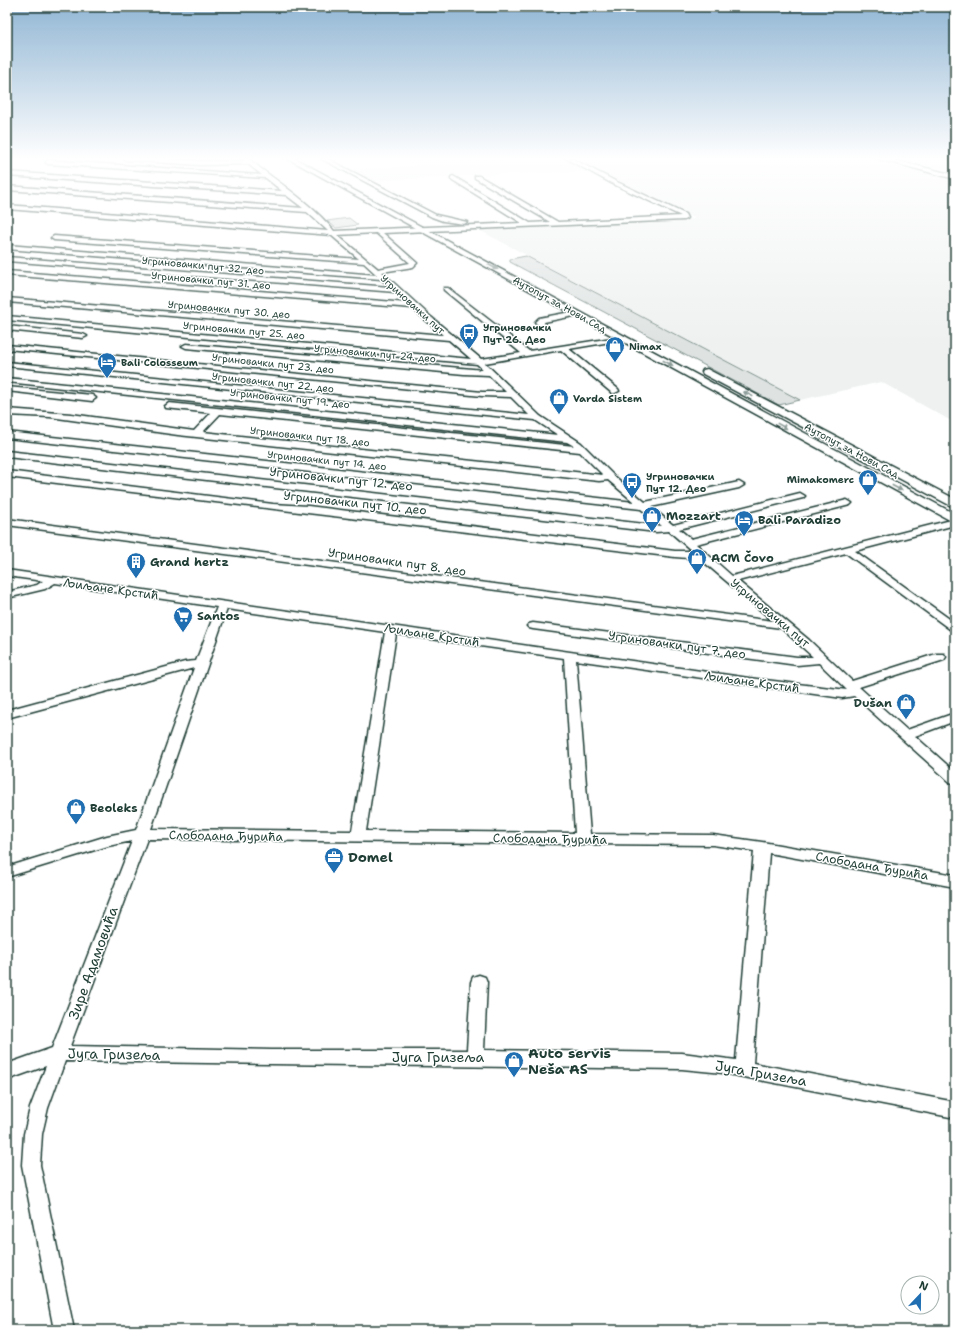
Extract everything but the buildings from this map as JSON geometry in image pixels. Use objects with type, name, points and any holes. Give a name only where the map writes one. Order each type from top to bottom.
[{"type":"main road","name":"Аутопут за Нови Сад","points":[[414,220],[576,313],[955,521]]},
{"type":"main road","name":"Аутопут за Нови Сад","points":[[423,225],[437,229],[492,258]]},
{"type":"main road","name":"Аутопут за Нови Сад","points":[[528,277],[955,504]]},
{"type":"street","points":[[175,220],[333,233],[377,231],[423,225]]},
{"type":"street","points":[[260,220],[282,222]]},
{"type":"street","name":"Угриновачки пут","points":[[320,220],[337,238],[366,261],[396,290],[479,362],[537,418],[570,439],[610,477],[672,528],[783,625],[806,642],[821,659],[853,689],[955,779]]},
{"type":"street","points":[[453,220],[465,222],[472,227]]},
{"type":"street","points":[[522,220],[529,225]]},
{"type":"street","points":[[552,220],[558,224]]},
{"type":"street","points":[[437,229],[665,220]]},
{"type":"street","points":[[318,225],[326,225]]},
{"type":"street","points":[[376,270],[411,266],[414,263],[377,231]]},
{"type":"street","points":[[54,238],[366,261]]},
{"type":"street","points":[[7,247],[382,277]]},
{"type":"street","name":"Угриновачки пут 32. део","points":[[7,258],[396,290]]},
{"type":"street","name":"Угриновачки пут 31. део","points":[[7,273],[414,306]]},
{"type":"street","points":[[446,289],[528,354]]},
{"type":"street","name":"Угриновачки пут 30. део","points":[[7,300],[450,338]]},
{"type":"street","points":[[542,324],[539,322],[542,320],[576,313]]},
{"type":"street","name":"Угриновачки пут 25. део","points":[[7,318],[479,362]]},
{"type":"street","points":[[7,328],[83,336]]},
{"type":"street","points":[[479,362],[622,338]]},
{"type":"street","name":"Угриновачки пут 24. део","points":[[186,346],[464,372],[491,373]]},
{"type":"street","name":"Угриновачки пут 23. део","points":[[7,347],[482,394],[513,395]]},
{"type":"street","points":[[563,348],[615,391]]},
{"type":"street","name":"Угриновачки пут 22. део","points":[[7,364],[537,418]]},
{"type":"street","name":"Угриновачки пут 19. део","points":[[7,380],[570,439]]},
{"type":"street","points":[[7,389],[92,398]]},
{"type":"street","points":[[169,406],[569,449],[582,449]]},
{"type":"street","points":[[196,434],[218,411]]},
{"type":"street","name":"Угриновачки пут 18. део","points":[[7,412],[30,412],[196,434],[461,464],[599,478],[610,477]]},
{"type":"street","name":"Угриновачки пут 14. део","points":[[7,435],[644,506]]},
{"type":"street","name":"Угриновачки пут 12. део","points":[[7,454],[656,529],[672,528],[800,496]]},
{"type":"street","name":"Угриновачки пут 10. део","points":[[7,474],[682,555],[701,553]]},
{"type":"street","points":[[644,506],[739,485]]},
{"type":"street","points":[[689,543],[847,503]]},
{"type":"street","points":[[730,580],[849,551],[955,521]]},
{"type":"street","name":"Угриновачки пут 8. део","points":[[7,522],[458,584],[783,625]]},
{"type":"street","points":[[849,551],[955,628]]},
{"type":"street","name":"Љиљане Крстић","points":[[7,573],[570,656],[842,694],[940,657]]},
{"type":"street","points":[[7,595],[41,587],[53,580]]},
{"type":"street","name":"Зире Адамовића","points":[[64,1330],[34,1183],[31,1152],[33,1134],[39,1108],[106,926],[142,834],[200,664],[223,605]]},
{"type":"street","name":"Угриновачки пут 7. део","points":[[533,626],[797,661],[821,659]]},
{"type":"street","points":[[358,837],[391,629]]},
{"type":"street","points":[[570,656],[572,706],[583,840]]},
{"type":"street","points":[[7,714],[154,674],[200,664]]},
{"type":"street","points":[[906,735],[955,717]]},
{"type":"street","name":"Слободана Ђурића","points":[[7,872],[108,841],[142,834],[583,840],[713,840],[762,847],[955,881]]},
{"type":"street","points":[[744,1069],[762,847]]},
{"type":"street","points":[[475,1058],[479,982]]},
{"type":"street","points":[[7,1072],[60,1053]]},
{"type":"street","name":"Југа Гризеља","points":[[60,1053],[272,1057],[682,1061],[709,1063],[744,1069],[955,1110]]},
{"type":"shaded area","points":[[352,220],[358,225],[336,228],[327,221]]},
{"type":"shaded area","points":[[665,220],[955,220],[955,423],[881,382],[800,400],[477,229]]},
{"type":"shaded area","points":[[526,256],[800,400],[779,405],[510,262],[510,259]]},
{"type":"place","name":"Угриновачки Пут 26. Део","points":[[469,350]]},
{"type":"place","name":"Nimax","points":[[615,363]]},
{"type":"place","name":"Bali Colosseum","points":[[107,379]]},
{"type":"place","name":"Varda Sistem","points":[[559,415]]},
{"type":"place","name":"Mimakomerc","points":[[868,496]]},
{"type":"place","name":"Угриновачки Пут 12. Део","points":[[632,499]]},
{"type":"place","name":"Mozzart","points":[[652,533]]},
{"type":"place","name":"Bali Paradizo","points":[[744,537]]},
{"type":"place","name":"ACM Čovo","points":[[697,575]]},
{"type":"place","name":"Grand hertz","points":[[136,579]]},
{"type":"place","name":"Santos","points":[[183,633]]},
{"type":"place","name":"Dušan","points":[[906,720]]},
{"type":"place","name":"Beoleks","points":[[76,825]]},
{"type":"place","name":"Domel","points":[[334,874]]},
{"type":"place","name":"Auto servis Neša AS","points":[[514,1078]]}]
